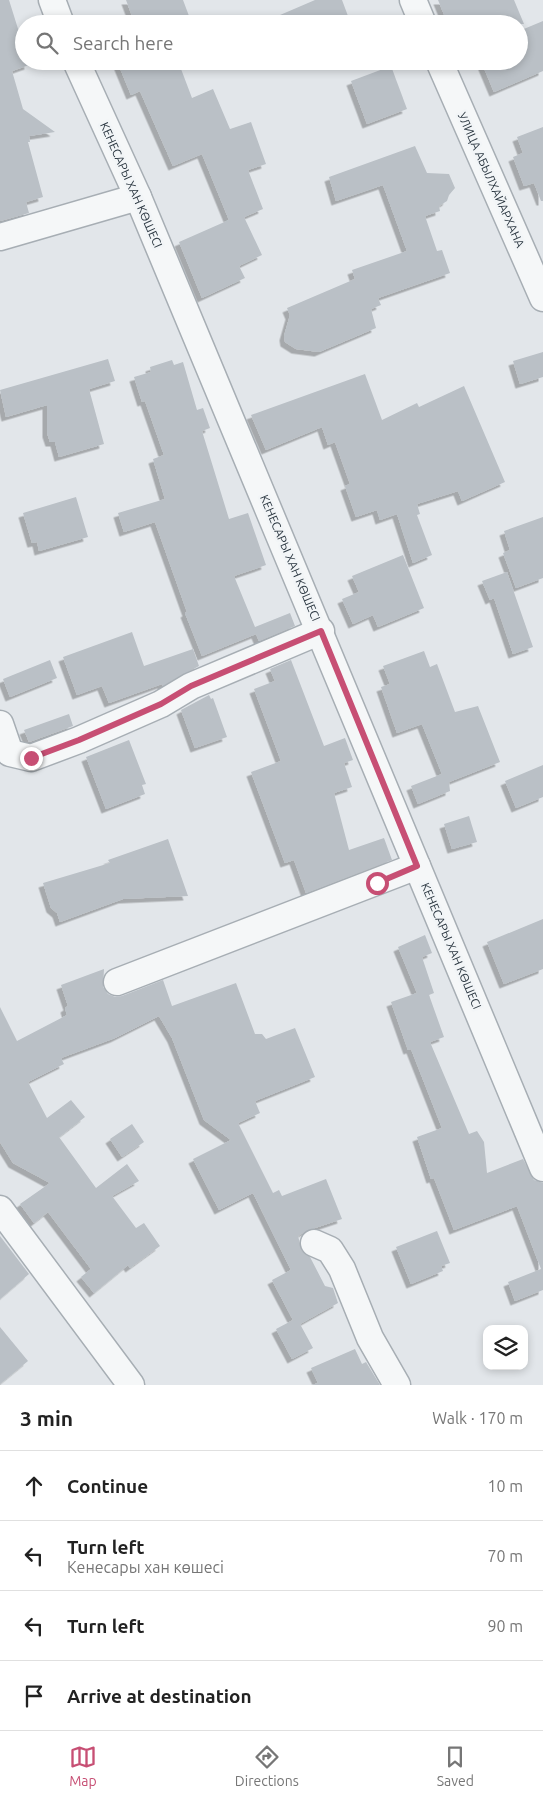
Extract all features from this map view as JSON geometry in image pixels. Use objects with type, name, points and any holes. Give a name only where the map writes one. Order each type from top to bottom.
[{"type":"street","points":[[52,0],[58,15]]},
{"type":"street","points":[[412,0],[419,15]]},
{"type":"street","name":"КЕНЕСАРЫ ХАН КӨШЕСІ","points":[[80,70],[138,197],[321,631],[543,1168]]},
{"type":"street","name":"УЛИЦА АБЫЛХАЙАРХАНА","points":[[443,70],[543,298]]},
{"type":"street","points":[[0,237],[138,197]]},
{"type":"street","points":[[0,724],[10,753],[31,758],[79,740],[161,704],[191,686],[321,631]]},
{"type":"street","points":[[117,982],[417,866]]},
{"type":"street","points":[[0,1209],[131,1385]]},
{"type":"street","points":[[314,1243],[330,1250],[342,1270],[370,1338],[397,1385]]},
{"type":"building","points":[[0,0],[9,0],[15,19],[15,70],[12,71],[23,109],[55,132],[29,136],[30,142],[28,142],[43,197],[26,202],[29,213],[0,221]]},
{"type":"building","points":[[126,0],[183,0],[189,15],[132,15]]},
{"type":"building","points":[[315,0],[342,0],[348,15],[280,15]]},
{"type":"building","points":[[438,0],[514,0],[520,15],[444,15]]},
{"type":"building","points":[[543,21],[543,71],[494,92],[485,70],[528,70],[528,27]]},
{"type":"building","points":[[121,70],[181,70],[192,98],[213,89],[230,129],[251,122],[266,164],[248,170],[263,209],[244,217],[262,255],[239,266],[245,278],[202,298],[179,242],[229,220],[202,154],[173,166],[140,91],[131,95]]},
{"type":"building","points":[[380,70],[392,70],[407,109],[367,124],[351,81]]},
{"type":"building","points":[[543,127],[543,201],[541,201],[534,183],[524,186],[513,157],[523,153],[517,137]]},
{"type":"building","points":[[415,146],[427,173],[449,174],[455,188],[447,201],[439,206],[440,211],[425,216],[437,251],[442,250],[450,273],[378,298],[381,305],[371,309],[376,328],[319,352],[296,349],[285,342],[284,336],[290,315],[287,308],[355,279],[352,270],[407,251],[383,185],[336,201],[329,177]]},
{"type":"building","points":[[543,352],[543,377],[520,384],[513,361]]},
{"type":"building","points":[[108,359],[115,381],[89,389],[104,444],[59,457],[55,442],[50,442],[47,433],[47,405],[6,417],[0,390]]},
{"type":"building","points":[[172,360],[174,365],[183,362],[197,410],[203,408],[210,428],[202,431],[229,519],[248,513],[266,565],[234,576],[255,627],[290,613],[295,626],[259,641],[256,634],[202,656],[185,613],[187,612],[155,522],[124,532],[118,513],[165,499],[153,459],[164,455],[145,401],[142,402],[134,377],[151,372],[150,367]]},
{"type":"building","points":[[365,374],[382,420],[417,403],[419,407],[464,386],[505,482],[462,501],[458,491],[417,504],[420,514],[417,515],[432,555],[413,563],[397,514],[380,520],[377,510],[356,517],[345,486],[350,484],[335,442],[328,445],[322,427],[266,450],[251,415]]},
{"type":"building","points":[[76,497],[88,537],[39,551],[37,542],[32,543],[23,513]]},
{"type":"building","points":[[543,517],[543,578],[516,588],[503,553],[510,550],[504,531]]},
{"type":"building","points":[[403,555],[424,608],[378,627],[373,615],[353,624],[342,599],[359,592],[352,576]]},
{"type":"building","points":[[507,572],[533,647],[513,654],[494,598],[490,600],[482,581]]},
{"type":"building","points":[[132,632],[144,666],[193,649],[199,666],[163,686],[162,684],[109,703],[102,686],[77,695],[63,657]]},
{"type":"building","points":[[424,651],[430,667],[437,664],[455,712],[478,706],[500,762],[449,782],[450,791],[418,804],[411,786],[442,774],[422,724],[397,733],[381,687],[390,684],[383,666]]},
{"type":"building","points":[[50,660],[57,678],[10,697],[3,679]]},
{"type":"building","points":[[291,660],[324,746],[345,738],[353,760],[344,763],[352,787],[334,793],[349,850],[384,838],[392,860],[306,893],[294,860],[285,863],[251,772],[281,761],[254,689],[275,681],[270,669]]},
{"type":"building","points":[[209,695],[211,699],[213,698],[227,737],[195,748],[181,710]]},
{"type":"building","points":[[69,714],[73,726],[29,742],[24,730]]},
{"type":"building","points":[[129,740],[146,784],[142,785],[145,794],[106,809],[86,757]]},
{"type":"building","points":[[543,765],[543,797],[516,808],[505,781]]},
{"type":"building","points":[[469,816],[477,842],[452,849],[444,824]]},
{"type":"building","points":[[168,839],[188,896],[123,899],[60,922],[57,913],[51,908],[43,883],[110,863],[108,860]]},
{"type":"building","points":[[543,919],[543,969],[504,984],[487,942]]},
{"type":"building","points":[[425,935],[432,953],[422,957],[434,993],[429,995],[444,1037],[430,1042],[469,1134],[477,1131],[484,1142],[487,1173],[523,1159],[534,1180],[543,1183],[543,1290],[515,1301],[508,1282],[541,1269],[517,1206],[454,1230],[434,1178],[431,1179],[417,1137],[442,1128],[411,1049],[408,1050],[391,1002],[417,993],[398,947]]},
{"type":"building","points":[[104,969],[103,987],[108,994],[115,997],[122,996],[163,980],[172,1006],[236,983],[255,1034],[262,1034],[266,1039],[295,1028],[315,1077],[255,1101],[260,1113],[238,1123],[273,1193],[279,1190],[282,1196],[326,1179],[342,1219],[306,1231],[298,1236],[302,1251],[310,1257],[325,1286],[333,1288],[338,1303],[300,1324],[313,1348],[292,1359],[276,1329],[293,1320],[272,1280],[291,1270],[253,1193],[219,1210],[193,1159],[231,1140],[204,1120],[172,1038],[159,1016],[115,1038],[61,1058],[64,1064],[28,1082],[47,1118],[71,1100],[85,1117],[59,1137],[96,1188],[127,1164],[139,1181],[112,1196],[136,1228],[144,1223],[160,1246],[130,1268],[128,1265],[94,1293],[81,1277],[91,1269],[48,1212],[34,1223],[20,1204],[50,1183],[13,1163],[0,1142],[0,1007],[17,1041],[67,1015],[65,1008],[68,1006],[61,985]]},
{"type":"building","points":[[132,1124],[144,1142],[122,1157],[110,1139]]},
{"type":"building","points":[[437,1231],[450,1263],[441,1266],[443,1271],[411,1284],[396,1247]]},
{"type":"building","points":[[0,1236],[29,1274],[0,1299]]},
{"type":"building","points":[[0,1327],[28,1361],[0,1384]]},
{"type":"building","points":[[355,1349],[362,1364],[366,1362],[380,1385],[312,1385],[318,1383],[311,1368]]},
{"type":"route","points":[[31,758],[79,740],[161,704],[191,686],[321,631],[417,866],[377,883]]}]
